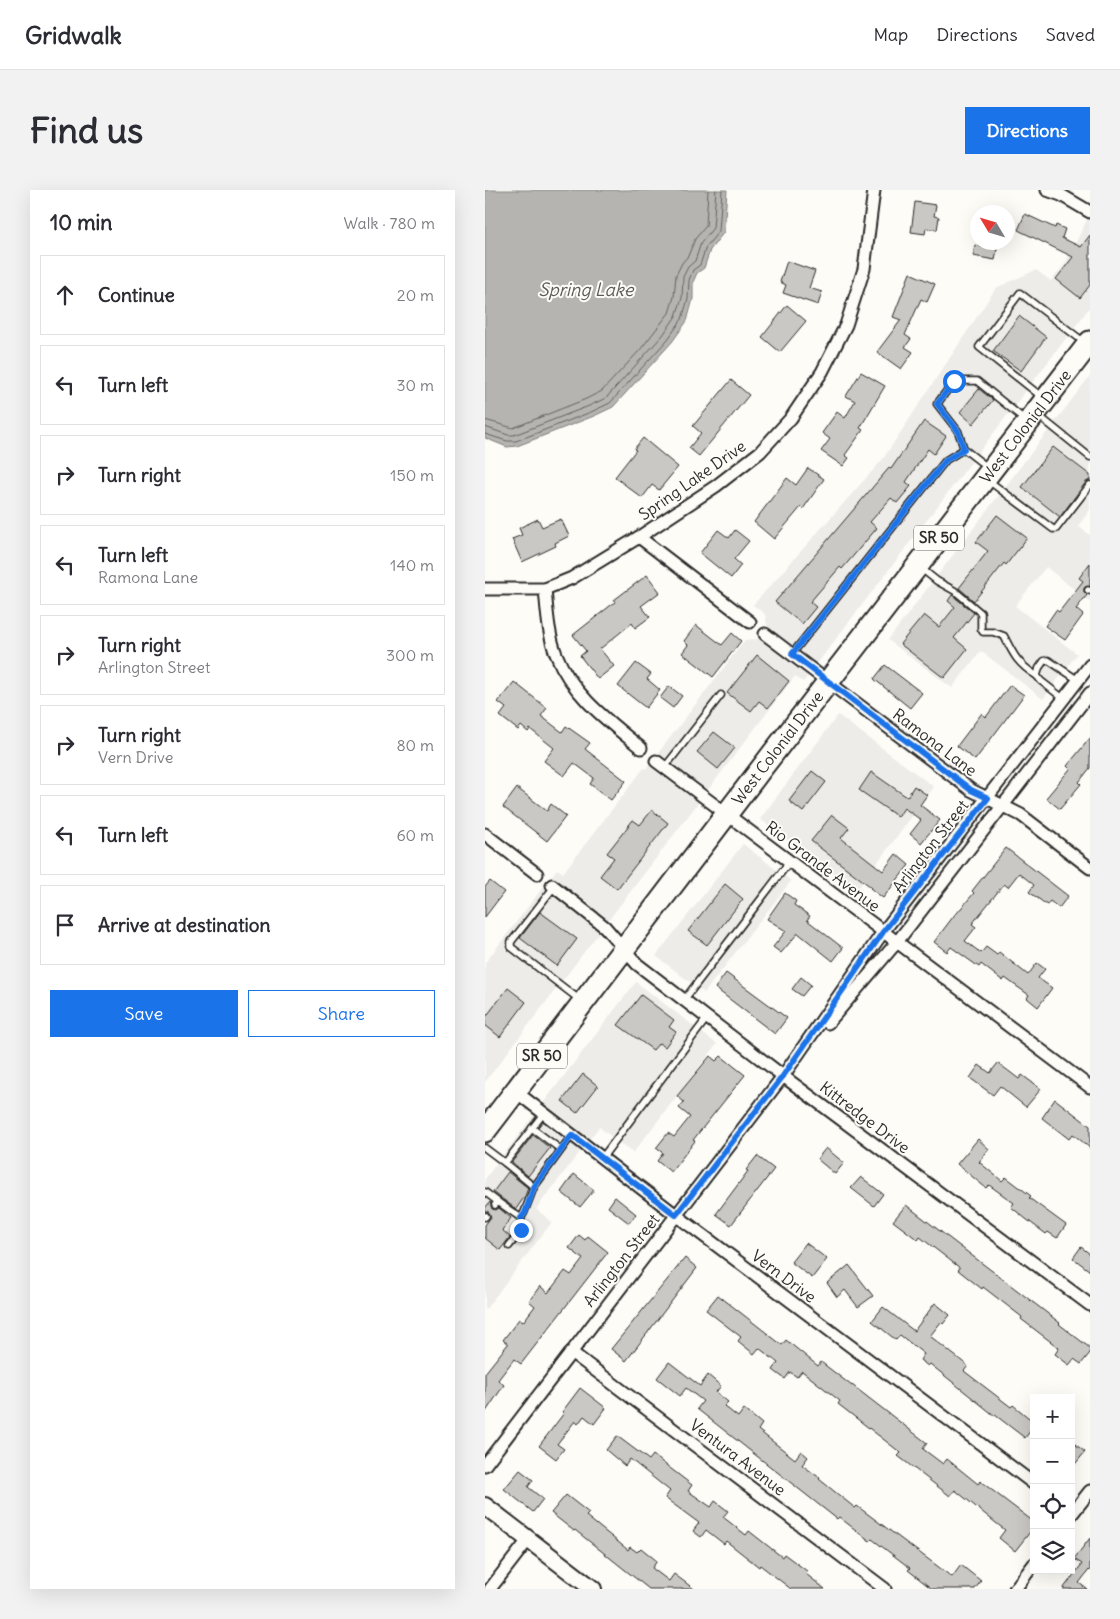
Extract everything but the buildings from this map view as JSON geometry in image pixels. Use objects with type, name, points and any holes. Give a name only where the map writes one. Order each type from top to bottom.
[{"type":"highway","name":"West Colonial Drive","points":[[485,1131],[1089,343]]},
{"type":"street","name":"Spring Lake Drive","points":[[485,589],[545,589],[572,578],[639,537],[716,486],[760,452],[796,410],[822,372],[846,325],[864,269],[875,190]]},
{"type":"street","points":[[1047,190],[1061,195],[1090,212]]},
{"type":"street","points":[[639,537],[750,622]]},
{"type":"street","points":[[545,589],[548,623],[556,654],[572,682],[596,711],[641,748]]},
{"type":"street","name":"Ramona Lane","points":[[765,634],[971,790],[1021,815],[1090,868]]},
{"type":"street","name":"Arlington Street","points":[[783,1076],[883,932],[1090,665]]},
{"type":"street","name":"Arlington Street","points":[[485,1465],[783,1076],[897,942],[1090,693]]},
{"type":"street","name":"Rio Grande Avenue","points":[[661,764],[1090,1088]]},
{"type":"street","points":[[486,837],[537,874]]},
{"type":"street","name":"Kittredge Drive","points":[[553,886],[605,926],[637,964],[783,1076],[1090,1305]]},
{"type":"street","name":"Vern Drive","points":[[515,1091],[676,1215],[1030,1481]]},
{"type":"street","name":"Ventura Avenue","points":[[571,1352],[885,1589]]},
{"type":"street","points":[[1075,1510],[1090,1491]]},
{"type":"street","points":[[485,1506],[593,1589]]},
{"type":"street","points":[[489,1589],[528,1540]]},
{"type":"street","points":[[1015,1589],[1030,1569]]},
{"type":"lane","points":[[1089,343],[1020,293],[979,347],[1036,412],[1090,457]]},
{"type":"lane","points":[[1036,412],[977,381],[954,381],[937,404],[958,431],[964,449],[988,474],[1053,529],[1057,529],[1090,485]]},
{"type":"lane","points":[[792,654],[946,460],[964,449]]},
{"type":"lane","points":[[918,566],[937,581],[955,591],[981,613],[981,629],[983,632],[993,632],[1004,636],[1023,668],[1037,676],[1041,682],[1064,699]]},
{"type":"lane","points":[[1037,676],[1039,668],[1044,661],[1048,660],[1079,680]]},
{"type":"lane","points":[[661,764],[721,695]]},
{"type":"lane","points":[[684,1000],[790,862]]},
{"type":"lane","points":[[553,886],[511,942],[511,947],[583,1003]]},
{"type":"lane","points":[[602,1158],[707,1018]]},
{"type":"lane","points":[[505,1163],[544,1113]]},
{"type":"lane","points":[[532,1128],[560,1149]]},
{"type":"lane","points":[[521,1218],[525,1213],[534,1187],[572,1135]]},
{"type":"lane","points":[[485,1148],[534,1187]]},
{"type":"lane","points":[[485,1192],[497,1204],[521,1218],[523,1225],[521,1230],[509,1246]]},
{"type":"shaded area","points":[[1090,214],[1090,307],[803,682],[795,676],[485,1082],[485,963],[557,869],[563,873],[745,640],[758,639],[767,626],[765,614],[753,605],[883,459],[996,288],[1036,270],[1051,281],[1065,264]]},
{"type":"shaded area","points":[[1090,376],[1090,510],[1078,526],[1090,535],[1090,602],[1046,567],[1015,606],[1077,654],[1043,699],[981,651],[952,688],[888,640]]},
{"type":"shaded area","points":[[838,715],[934,787],[856,891],[760,819]]},
{"type":"shaded area","points":[[743,844],[791,881],[704,993],[656,956]]},
{"type":"shaded area","points":[[636,982],[717,1044],[633,1153],[599,1127],[536,1209],[552,1222],[485,1310],[485,1179]]},
{"type":"water","name":"Spring Lake","points":[[485,190],[727,190],[724,232],[710,250],[704,268],[697,273],[693,282],[693,299],[687,321],[672,342],[613,407],[517,446],[507,447],[485,438]]},
{"type":"route","points":[[521,1230],[523,1225],[521,1218],[525,1213],[534,1187],[572,1135],[676,1215],[783,1076],[883,932],[988,798],[971,790],[792,654],[946,460],[964,449],[958,431],[937,404],[954,381]]}]
